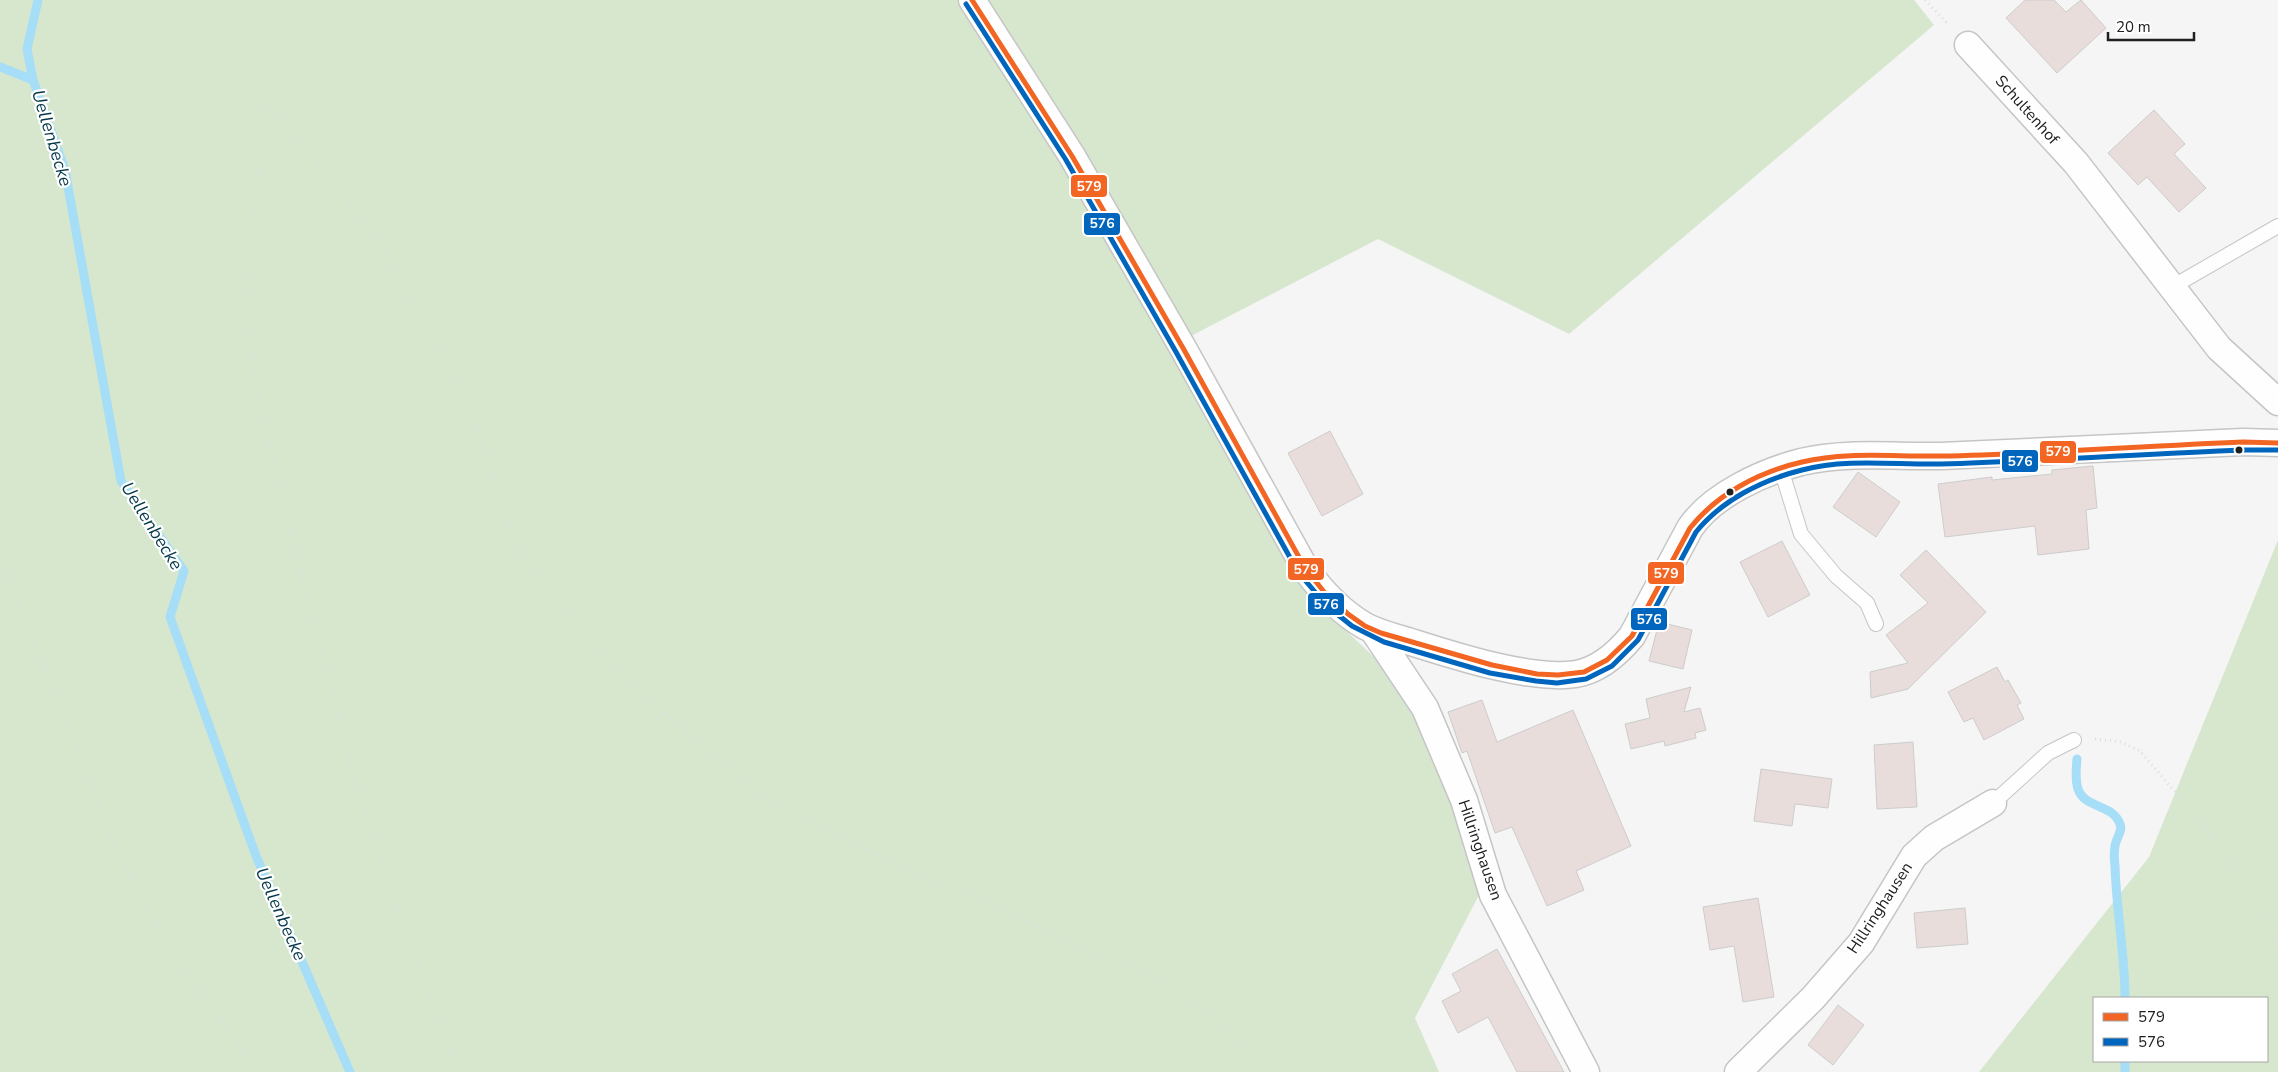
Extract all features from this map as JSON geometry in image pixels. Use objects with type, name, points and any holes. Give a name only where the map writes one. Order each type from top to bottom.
[{"type":"street","name":"Hillringhausen","points":[[972,0],[1072,156],[1183,348],[1279,523],[1314,581],[1346,613],[1373,630],[1426,647],[1507,669],[1575,674],[1588,671],[1610,658],[1632,636],[1690,528],[1709,505],[1737,488],[1801,462],[1849,456],[1929,456],[2243,442],[2278,443]]},
{"type":"street","name":"Schultenhof","points":[[1968,46],[2076,164],[2219,348],[2278,402]]},
{"type":"street","name":"Hillringhausen","points":[[1373,630],[1425,708],[1464,800],[1492,895],[1586,1072]]},
{"type":"street","name":"Hillringhausen","points":[[1738,1072],[1813,998],[1860,943],[1914,856],[1934,838],[1993,803]]},
{"type":"lane","points":[[2172,287],[2278,226]]},
{"type":"lane","points":[[1782,469],[1801,534],[1836,576],[1867,603],[1876,624]]},
{"type":"lane","points":[[1993,803],[2048,753],[2074,740]]},
{"type":"path","points":[[268,0],[266,100],[247,273],[256,385],[281,495],[353,771],[398,908],[442,1029],[461,1072]]},
{"type":"path","points":[[1925,0],[1968,46]]},
{"type":"path","points":[[266,100],[383,245],[474,420],[520,556],[617,675],[785,813],[1155,979],[1182,995],[1204,1012],[1243,1046],[1266,1072]]},
{"type":"path","points":[[0,558],[74,740],[110,835],[165,940],[257,1072]]},
{"type":"path","points":[[2074,740],[2099,738],[2121,742],[2140,751],[2188,808],[2241,876],[2278,949]]},
{"type":"green space","points":[[0,0],[959,0],[973,18],[1064,160],[1337,622],[1375,658],[1418,711],[1450,800],[1480,893],[1415,1018],[1439,1072],[0,1072]]},
{"type":"green space","points":[[983,0],[1914,0],[1934,25],[1569,334],[1378,239],[1189,337]]},
{"type":"green space","points":[[2278,540],[2278,1072],[1979,1072],[2149,857]]},
{"type":"building","points":[[2025,0],[2054,0],[2066,12],[2081,0],[2106,28],[2057,73],[2006,18]]},
{"type":"building","points":[[2154,110],[2185,144],[2174,154],[2206,188],[2179,212],[2147,177],[2138,185],[2108,153]]},
{"type":"building","points":[[1330,431],[1363,494],[1322,516],[1288,453]]},
{"type":"building","points":[[2093,466],[2097,508],[2086,510],[2089,549],[2038,555],[2035,526],[1945,537],[1938,484],[1992,477],[1992,480],[2052,474],[2052,470]]},
{"type":"building","points":[[1858,472],[1900,502],[1876,537],[1833,507]]},
{"type":"building","points":[[1782,541],[1810,595],[1768,617],[1740,562]]},
{"type":"building","points":[[1926,550],[1986,612],[1908,689],[1871,698],[1870,672],[1908,663],[1886,635],[1928,603],[1900,575]]},
{"type":"building","points":[[1659,622],[1692,630],[1683,669],[1649,661]]},
{"type":"building","points":[[1997,667],[2005,682],[2008,680],[2021,703],[2017,705],[2024,719],[1984,740],[1973,718],[1964,722],[1948,692]]},
{"type":"building","points":[[1691,687],[1684,712],[1700,708],[1706,730],[1695,733],[1696,738],[1665,746],[1664,741],[1631,749],[1625,724],[1650,718],[1646,699]]},
{"type":"building","points":[[1482,700],[1497,742],[1573,710],[1631,846],[1576,871],[1584,890],[1547,906],[1512,827],[1495,833],[1467,751],[1462,753],[1448,712]]},
{"type":"building","points":[[1913,742],[1917,807],[1877,809],[1874,745]]},
{"type":"building","points":[[1761,769],[1832,779],[1828,808],[1795,804],[1792,826],[1754,821]]},
{"type":"building","points":[[1758,898],[1774,997],[1743,1002],[1734,946],[1710,950],[1703,907]]},
{"type":"building","points":[[1965,908],[1968,944],[1917,948],[1914,913]]},
{"type":"building","points":[[1497,949],[1564,1072],[1517,1072],[1488,1017],[1458,1033],[1442,1001],[1461,991],[1452,974]]},
{"type":"building","points":[[1838,1005],[1864,1025],[1833,1065],[1808,1045]]},
{"type":"waterway","points":[[33,80],[27,49],[38,0]]},
{"type":"waterway","name":"Uellenbecke","points":[[0,67],[33,80],[65,170],[121,481],[184,571],[170,617],[256,856],[350,1072]]},
{"type":"waterway","points":[[2077,759],[2076,782],[2081,795],[2086,800],[2111,812],[2121,827],[2115,846],[2114,857],[2124,965],[2125,997]]},
{"type":"waterway","points":[[2125,1062],[2125,1072]]},
{"type":"transit line","name":"579","points":[[972,0],[1072,156],[1183,348],[1305,568],[1325,593],[1348,614],[1365,626],[1381,633],[1492,665],[1537,674],[1558,675],[1584,672],[1607,660],[1632,636],[1690,528],[1701,516],[1740,486],[1786,466],[1819,459],[1871,455],[1979,455],[2243,442],[2278,443]]},
{"type":"transit line","name":"576","points":[[966,4],[1066,160],[1176,352],[1298,572],[1327,606],[1352,626],[1384,642],[1490,673],[1557,683],[1586,679],[1612,666],[1638,640],[1696,532],[1718,510],[1730,501],[1772,479],[1819,466],[1854,463],[1979,463],[2243,450],[2278,450]]}]
